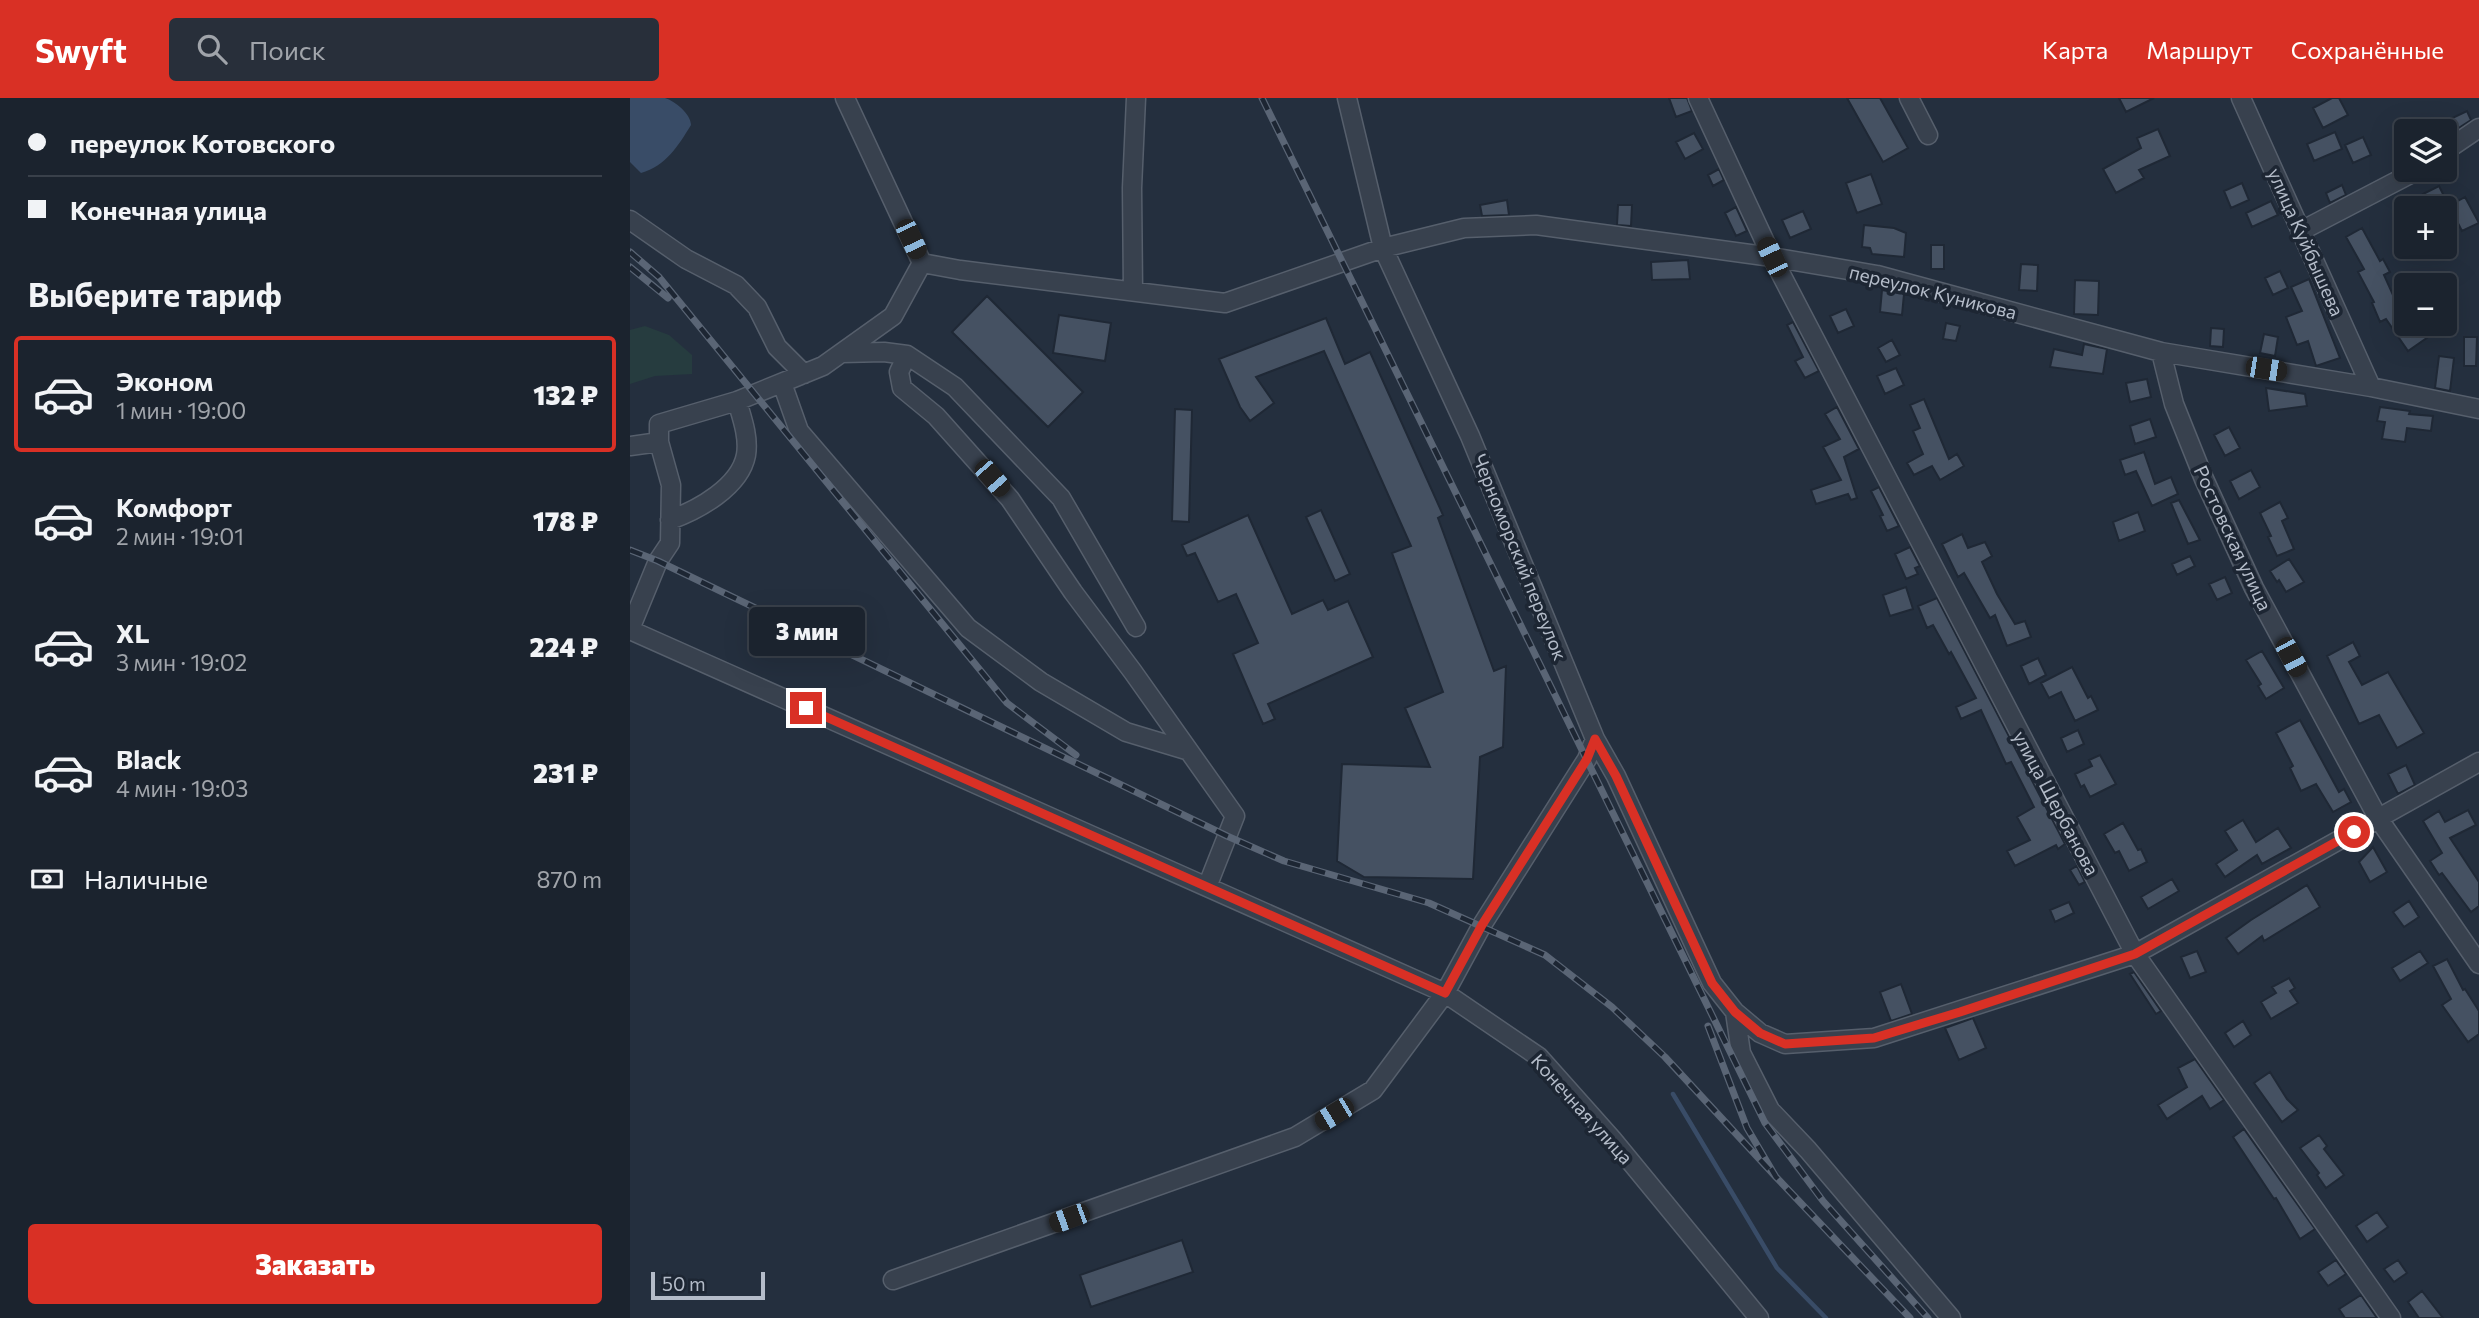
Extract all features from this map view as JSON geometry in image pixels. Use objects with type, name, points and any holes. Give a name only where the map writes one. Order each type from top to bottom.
[{"type":"street","points":[[630,630],[658,561],[670,543],[671,485],[659,442],[659,424],[737,401],[823,366],[893,316],[922,263],[845,98]]},
{"type":"street","points":[[1133,291],[1132,188],[1136,98]]},
{"type":"street","name":"Черноморский переулок","points":[[1346,98],[1383,248],[1470,436],[1595,739],[1616,776],[1712,983],[1735,1012],[1760,1033],[1785,1044],[1874,1038],[2135,954]]},
{"type":"street","name":"улица Щербанова","points":[[1698,98],[1772,257],[2135,954],[2391,1318]]},
{"type":"street","points":[[1909,98],[1928,135]]},
{"type":"street","name":"улица Куйбышева","points":[[2241,98],[2371,387]]},
{"type":"street","points":[[2457,143],[2479,128]]},
{"type":"street","points":[[2301,231],[2395,182]]},
{"type":"street","points":[[630,220],[686,259],[736,285],[757,307],[777,347],[804,374]]},
{"type":"street","name":"переулок Куникова","points":[[922,263],[1225,303],[1383,248],[1464,228],[1536,225],[1772,257],[1877,275],[2161,352],[2371,387],[2479,409]]},
{"type":"street","points":[[842,353],[884,352],[906,355],[954,387],[1061,498],[1136,627]]},
{"type":"street","name":"Ростовская улица","points":[[2161,352],[2174,404],[2204,479],[2255,588],[2378,818],[2479,964]]},
{"type":"street","points":[[906,355],[900,372],[902,388],[936,416],[1010,499],[1073,592],[1235,816],[1207,887]]},
{"type":"street","points":[[782,383],[799,431],[968,628],[1041,682],[1126,732],[1189,751]]},
{"type":"street","points":[[670,520],[690,513],[730,483],[741,468],[746,454],[745,426],[737,401]]},
{"type":"street","points":[[630,446],[659,442]]},
{"type":"street","name":"Конечная улица","points":[[630,630],[1445,993],[1539,1057],[1612,1139],[1759,1318]]},
{"type":"street","points":[[893,1280],[1295,1138],[1373,1090],[1445,993],[1482,925],[1587,759],[1595,739]]},
{"type":"street","points":[[2135,954],[2479,762]]},
{"type":"street","points":[[1735,1012],[1741,1053],[1770,1110],[1808,1150],[1951,1318]]},
{"type":"green space","points":[[645,326],[669,335],[692,355],[692,374],[655,376],[630,384],[630,330]]},
{"type":"water","points":[[630,98],[665,98],[685,112],[691,125],[676,148],[658,166],[641,173],[630,162]]},
{"type":"building","points":[[1669,98],[1687,98],[1692,111],[1676,117]]},
{"type":"building","points":[[1847,98],[1880,98],[1908,148],[1883,162]]},
{"type":"building","points":[[2119,98],[2154,98],[2126,112]]},
{"type":"building","points":[[2332,98],[2339,98],[2348,115],[2323,128],[2313,108]]},
{"type":"building","points":[[2467,111],[2471,120],[2457,129],[2457,119],[2450,119]]},
{"type":"building","points":[[2158,129],[2170,156],[2139,170],[2144,178],[2116,193],[2103,169],[2141,148],[2137,138]]},
{"type":"building","points":[[2335,132],[2342,149],[2314,161],[2307,144]]},
{"type":"building","points":[[1694,133],[1703,149],[1685,159],[1676,142]]},
{"type":"building","points":[[2363,137],[2371,155],[2353,163],[2345,145]]},
{"type":"building","points":[[1719,169],[1724,180],[1713,186],[1708,175]]},
{"type":"building","points":[[1871,174],[1882,204],[1857,213],[1846,183]]},
{"type":"building","points":[[2242,183],[2249,200],[2231,208],[2224,191]]},
{"type":"building","points":[[2342,185],[2346,195],[2330,203],[2326,193]]},
{"type":"building","points":[[2439,186],[2444,196],[2424,196],[2423,194]]},
{"type":"building","points":[[2465,197],[2479,223],[2462,231],[2457,221],[2457,202]]},
{"type":"building","points":[[1507,200],[1509,215],[1482,216],[1480,205]]},
{"type":"building","points":[[2271,201],[2278,215],[2252,227],[2246,213]]},
{"type":"building","points":[[1618,205],[1632,205],[1631,226],[1617,225]]},
{"type":"building","points":[[1736,207],[1747,231],[1736,236],[1725,213]]},
{"type":"building","points":[[1803,211],[1811,229],[1790,238],[1782,220]]},
{"type":"building","points":[[1864,225],[1894,228],[1906,233],[1904,257],[1872,254],[1870,248],[1862,247]]},
{"type":"building","points":[[2362,228],[2380,261],[2383,259],[2390,272],[2384,275],[2394,297],[2394,331],[2386,319],[2380,322],[2372,303],[2374,302],[2358,272],[2364,269],[2346,237]]},
{"type":"building","points":[[1931,245],[1944,245],[1944,269],[1931,269]]},
{"type":"building","points":[[1688,260],[1690,279],[1652,280],[1651,262]]},
{"type":"building","points":[[2021,264],[2038,265],[2037,291],[2019,290]]},
{"type":"building","points":[[2280,271],[2288,288],[2273,295],[2265,278]]},
{"type":"building","points":[[2309,279],[2340,358],[2316,366],[2308,341],[2297,345],[2286,317],[2302,311],[2291,287]]},
{"type":"building","points":[[2075,280],[2099,281],[2098,315],[2074,314]]},
{"type":"building","points":[[1882,290],[1904,294],[1902,315],[1880,312]]},
{"type":"building","points":[[987,296],[1083,392],[1048,427],[952,332]]},
{"type":"building","points":[[1846,309],[1854,326],[1838,333],[1830,316]]},
{"type":"building","points":[[1059,315],[1111,323],[1105,361],[1053,353]]},
{"type":"building","points":[[1326,318],[1345,364],[1370,352],[1443,515],[1438,518],[1494,671],[1506,666],[1503,747],[1480,757],[1473,879],[1364,877],[1337,861],[1342,764],[1430,767],[1405,708],[1443,692],[1392,553],[1411,546],[1324,351],[1256,377],[1274,403],[1250,421],[1240,407],[1219,359]]},
{"type":"building","points":[[1793,322],[1819,371],[1805,378],[1795,361],[1803,357],[1787,325]]},
{"type":"building","points":[[1946,323],[1960,326],[1956,341],[1943,339]]},
{"type":"building","points":[[2211,328],[2224,329],[2223,347],[2210,346]]},
{"type":"building","points":[[2264,334],[2278,337],[2275,356],[2260,353]]},
{"type":"building","points":[[2398,336],[2430,336],[2408,351]]},
{"type":"building","points":[[2464,337],[2477,337],[2476,366],[2464,366]]},
{"type":"building","points":[[1892,340],[1900,355],[1886,362],[1878,348]]},
{"type":"building","points":[[2084,344],[2107,349],[2103,374],[2050,367],[2054,349],[2082,355]]},
{"type":"building","points":[[2439,356],[2454,358],[2450,391],[2435,388]]},
{"type":"building","points":[[1896,368],[1904,385],[1885,394],[1877,376]]},
{"type":"building","points":[[2147,379],[2151,397],[2130,402],[2126,383]]},
{"type":"building","points":[[2266,388],[2305,394],[2307,406],[2269,411]]},
{"type":"building","points":[[1924,399],[1949,459],[1957,454],[1964,466],[1940,480],[1932,466],[1914,475],[1907,463],[1923,454],[1913,431],[1920,428],[1910,405]]},
{"type":"building","points":[[1837,407],[1859,449],[1844,457],[1857,498],[1851,500],[1848,494],[1816,504],[1811,490],[1841,480],[1823,447],[1840,439],[1825,414]]},
{"type":"building","points":[[2380,407],[2433,416],[2431,431],[2407,428],[2405,442],[2382,439],[2385,422],[2377,421]]},
{"type":"building","points":[[1175,409],[1192,410],[1189,522],[1172,521]]},
{"type":"building","points":[[2150,419],[2156,437],[2135,444],[2130,426]]},
{"type":"building","points":[[2229,427],[2240,448],[2225,456],[2214,435]]},
{"type":"building","points":[[2144,452],[2155,484],[2171,477],[2178,494],[2152,506],[2136,471],[2125,475],[2120,460]]},
{"type":"building","points":[[2251,470],[2260,487],[2239,499],[2230,481]]},
{"type":"building","points":[[1879,487],[1899,526],[1887,531],[1880,516],[1883,515],[1871,491]]},
{"type":"building","points":[[2179,500],[2200,540],[2188,544],[2171,503]]},
{"type":"building","points":[[2280,502],[2288,518],[2282,521],[2294,549],[2277,556],[2260,513]]},
{"type":"building","points":[[1321,510],[1350,574],[1335,581],[1306,517]]},
{"type":"building","points":[[2138,512],[2145,531],[2119,541],[2113,522]]},
{"type":"building","points":[[1248,515],[1292,614],[1323,600],[1328,610],[1348,601],[1373,657],[1268,704],[1275,719],[1263,724],[1233,654],[1258,643],[1236,594],[1218,602],[1195,553],[1187,556],[1182,545]]},
{"type":"building","points":[[1962,534],[1968,548],[1985,542],[1992,556],[1982,562],[1997,594],[2015,624],[2025,621],[2031,637],[2007,646],[1995,615],[1990,618],[1964,573],[1958,577],[1942,544]]},
{"type":"building","points":[[1910,547],[1920,566],[1915,568],[1918,574],[1906,579],[1895,554]]},
{"type":"building","points":[[2190,556],[2195,566],[2177,575],[2172,564]]},
{"type":"building","points":[[2289,559],[2304,582],[2286,592],[2270,571]]},
{"type":"building","points":[[2225,577],[2232,593],[2217,600],[2209,584]]},
{"type":"building","points":[[1906,587],[1913,609],[1890,616],[1883,595]]},
{"type":"building","points":[[1937,598],[2065,844],[2058,849],[2056,845],[2015,866],[2007,851],[2030,840],[2017,817],[2034,807],[2011,762],[2006,764],[1981,710],[1961,719],[1956,707],[1976,698],[1933,625],[1927,628],[1918,606]]},
{"type":"building","points":[[2353,642],[2360,656],[2349,662],[2362,685],[2388,672],[2424,733],[2397,748],[2379,715],[2359,724],[2327,656]]},
{"type":"building","points":[[2262,651],[2284,688],[2266,699],[2258,686],[2261,684],[2246,660]]},
{"type":"building","points":[[2038,658],[2046,675],[2029,684],[2021,666]]},
{"type":"building","points":[[2072,667],[2088,698],[2091,696],[2098,710],[2075,721],[2061,692],[2049,698],[2041,683]]},
{"type":"building","points":[[2300,720],[2339,792],[2344,789],[2351,802],[2333,812],[2316,784],[2301,791],[2290,768],[2293,766],[2276,733]]},
{"type":"building","points":[[2078,730],[2084,744],[2067,752],[2061,738]]},
{"type":"building","points":[[2100,755],[2116,784],[2090,797],[2075,774],[2092,766],[2089,760]]},
{"type":"building","points":[[2406,765],[2415,785],[2398,794],[2388,774]]},
{"type":"building","points":[[2468,810],[2476,825],[2450,838],[2479,882],[2479,906],[2471,912],[2430,861],[2442,853],[2423,821],[2439,811],[2445,822]]},
{"type":"building","points":[[2243,820],[2256,842],[2278,828],[2291,848],[2262,864],[2257,855],[2225,877],[2216,864],[2237,850],[2225,831]]},
{"type":"building","points":[[2123,823],[2147,862],[2129,871],[2119,851],[2115,853],[2104,834]]},
{"type":"building","points":[[2373,847],[2387,872],[2370,882],[2359,862]]},
{"type":"building","points":[[2077,866],[2085,882],[2079,885],[2070,870]]},
{"type":"building","points":[[2172,879],[2179,891],[2148,909],[2141,897]]},
{"type":"building","points":[[2307,885],[2320,907],[2264,941],[2262,936],[2238,954],[2226,938]]},
{"type":"building","points":[[2409,901],[2419,917],[2404,927],[2393,912]]},
{"type":"building","points":[[2069,902],[2074,913],[2055,922],[2050,910]]},
{"type":"building","points":[[2197,951],[2206,972],[2190,978],[2181,957]]},
{"type":"building","points":[[2420,951],[2428,963],[2400,981],[2392,968]]},
{"type":"building","points":[[2447,959],[2463,990],[2465,989],[2479,1011],[2479,1034],[2468,1042],[2442,1005],[2451,999],[2433,966]]},
{"type":"building","points":[[2134,972],[2161,1011],[2156,1014],[2130,974]]},
{"type":"building","points":[[2289,978],[2295,988],[2290,991],[2298,1003],[2271,1019],[2261,1002],[2276,993],[2272,987]]},
{"type":"building","points":[[1901,984],[1912,1014],[1891,1021],[1880,992]]},
{"type":"building","points":[[1973,1018],[1986,1048],[1959,1060],[1945,1028]]},
{"type":"building","points":[[2243,1021],[2251,1035],[2234,1047],[2225,1033]]},
{"type":"building","points":[[2195,1059],[2224,1100],[2210,1109],[2202,1096],[2167,1119],[2158,1105],[2187,1087],[2178,1068]]},
{"type":"building","points":[[2270,1072],[2287,1099],[2298,1110],[2282,1122],[2254,1083]]},
{"type":"building","points":[[2244,1129],[2315,1229],[2300,1239],[2276,1198],[2274,1199],[2233,1137]]},
{"type":"building","points":[[2319,1135],[2327,1146],[2324,1149],[2344,1175],[2326,1188],[2317,1175],[2319,1173],[2300,1148]]},
{"type":"building","points":[[2377,1212],[2388,1227],[2367,1242],[2356,1226]]},
{"type":"building","points":[[1182,1240],[1193,1272],[1091,1307],[1080,1275]]},
{"type":"building","points":[[2336,1260],[2346,1274],[2328,1286],[2318,1272]]},
{"type":"building","points":[[2398,1260],[2407,1273],[2394,1282],[2384,1269]]},
{"type":"building","points":[[2422,1291],[2443,1318],[2419,1318],[2408,1302]]},
{"type":"building","points":[[2361,1295],[2377,1318],[2345,1318],[2339,1309]]},
{"type":"waterway","points":[[1673,1094],[1777,1268],[1826,1318]]},
{"type":"railway","points":[[1262,98],[1765,1123],[1823,1201],[1928,1318]]},
{"type":"railway","points":[[630,252],[659,277],[1007,703],[1076,755]]},
{"type":"railway","points":[[630,267],[668,298]]},
{"type":"railway","points":[[630,550],[658,561],[1227,836],[1284,861],[1429,903],[1545,955],[1612,1007],[1665,1057],[1776,1177]]},
{"type":"railway","points":[[1708,1026],[1747,1128],[1776,1177],[1910,1318]]},
{"type":"route","points":[[806,708],[1445,993],[1482,925],[1587,759],[1595,739],[1616,776],[1712,983],[1735,1012],[1760,1033],[1785,1044],[1874,1038],[2135,954],[2354,832]]}]
